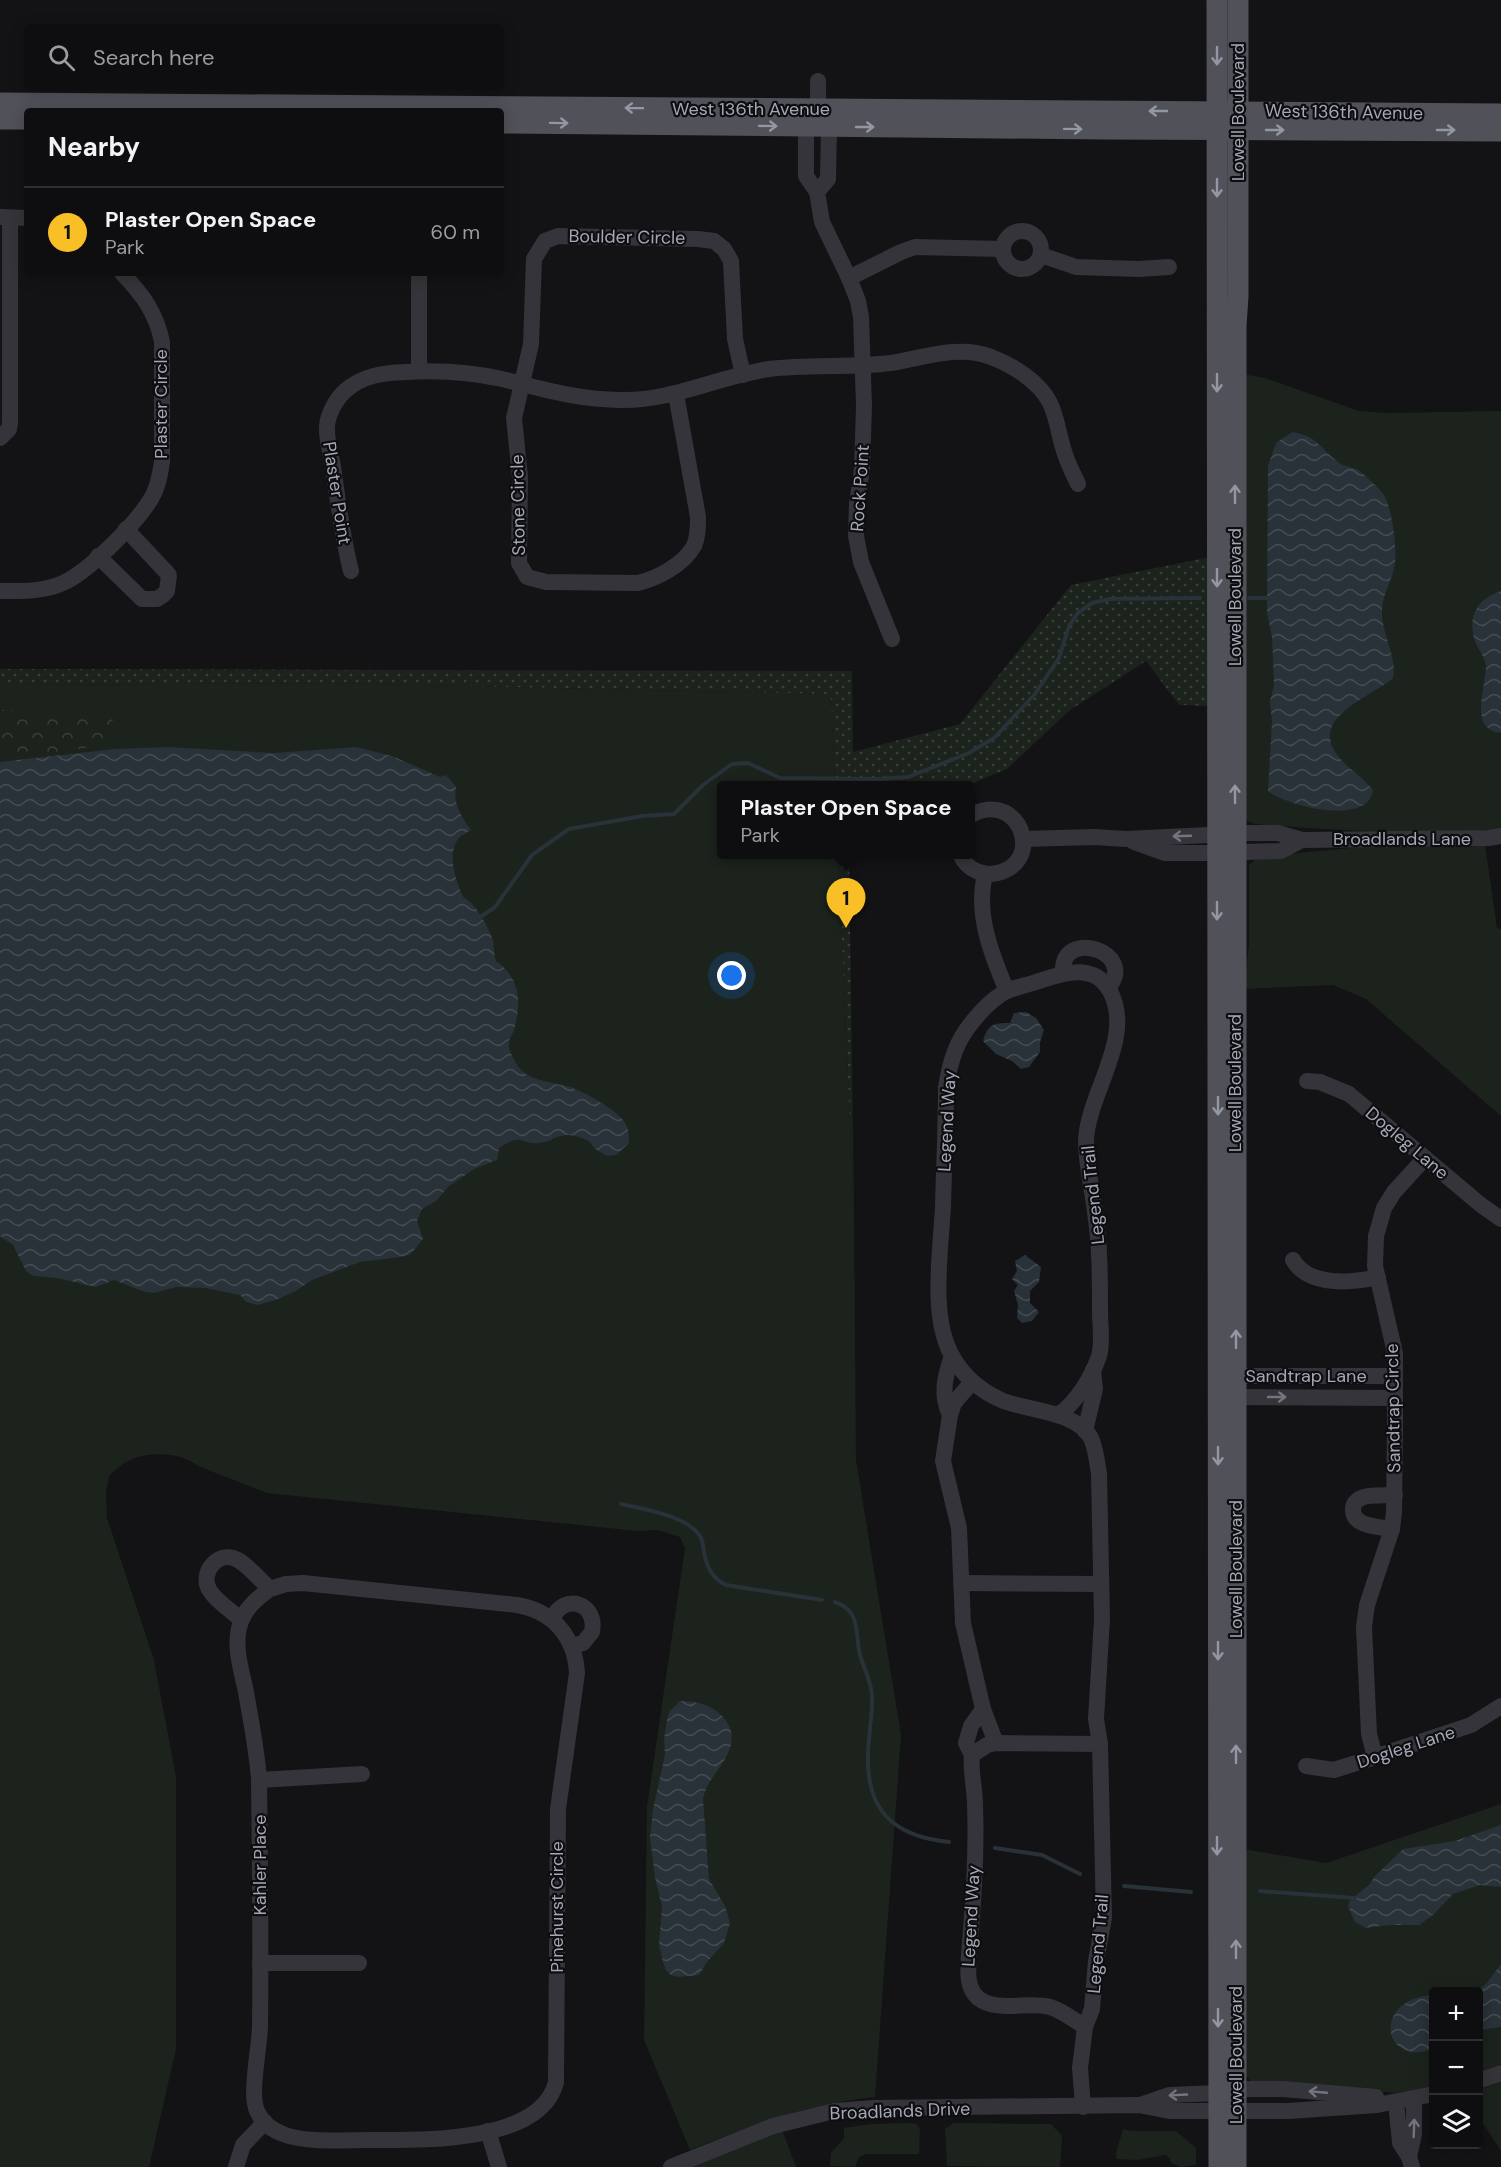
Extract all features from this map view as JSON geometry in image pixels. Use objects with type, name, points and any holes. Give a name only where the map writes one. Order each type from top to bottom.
[{"type":"main road","name":"Lowell Boulevard","points":[[1217,0],[1227,121],[1227,2101],[1219,2167]]},
{"type":"main road","name":"Lowell Boulevard","points":[[1227,121],[1238,0]]},
{"type":"main road","name":"West 136th Avenue","points":[[0,103],[429,108]]},
{"type":"main road","name":"West 136th Avenue","points":[[504,110],[823,118],[1227,121],[1501,131]]},
{"type":"main road","name":"West 136th Avenue","points":[[1227,121],[1501,114]]},
{"type":"main road","points":[[0,118],[24,119]]},
{"type":"main road","name":"West 136th Avenue","points":[[504,123],[806,127],[823,118]]},
{"type":"main road","name":"Lowell Boulevard","points":[[1227,2101],[1236,2167]]},
{"type":"street","points":[[817,192],[828,179],[819,81]]},
{"type":"street","points":[[806,127],[806,176],[817,192],[822,222],[858,302],[864,366]]},
{"type":"street","points":[[0,438],[9,429],[10,423],[12,218]]},
{"type":"street","points":[[1022,230],[1038,238],[1042,249],[1034,265],[1022,269],[1016,268],[1006,260],[1003,249],[1011,234],[1022,230]]},
{"type":"street","name":"Boulder Circle","points":[[521,384],[531,344],[534,259],[545,242],[558,236],[691,238],[714,241],[724,249],[731,261],[735,339],[743,375]]},
{"type":"street","points":[[849,278],[901,252],[915,248],[1003,249]]},
{"type":"street","points":[[1041,255],[1076,267],[1169,267]]},
{"type":"street","name":"Plaster Circle","points":[[0,591],[32,591],[49,588],[79,575],[143,511],[153,495],[162,462],[160,334],[152,309],[127,276]]},
{"type":"street","points":[[419,276],[419,371],[453,371],[501,379],[543,391],[610,400],[649,399],[767,369],[864,366],[947,353],[966,352],[988,355],[1033,381],[1049,401],[1065,455],[1078,484]]},
{"type":"street","name":"Rock Point","points":[[864,366],[862,468],[856,536],[861,562],[892,639]]},
{"type":"street","name":"Plaster Point","points":[[351,571],[342,528],[327,427],[329,418],[334,404],[343,392],[357,382],[376,374],[419,371]]},
{"type":"street","name":"Stone Circle","points":[[521,384],[514,418],[520,477],[519,563],[526,577],[546,582],[638,583],[652,580],[679,562],[693,547],[698,534],[698,517],[676,393]]},
{"type":"street","points":[[98,556],[142,599],[157,599],[163,595],[169,584],[167,571],[126,529]]},
{"type":"street","points":[[963,859],[967,866],[985,875],[1005,872],[1019,858],[1023,839],[1014,819],[1004,812],[993,809],[975,814]]},
{"type":"street","name":"Broadlands Lane","points":[[1023,839],[1094,837],[1226,843],[1281,851],[1302,840],[1501,836]]},
{"type":"street","points":[[985,875],[983,908],[987,933],[993,956],[1007,991],[1063,972],[1079,971],[1094,975],[1108,988]]},
{"type":"street","name":"Legend Trail","points":[[1058,1415],[1073,1403],[1093,1370],[1101,1346],[1096,1215],[1086,1151],[1091,1111],[1112,1053],[1116,1035],[1114,1002],[1108,988],[1114,977],[1114,966],[1104,952],[1094,947],[1086,947],[1071,954],[1063,965],[1063,972]]},
{"type":"street","name":"Legend Way","points":[[1007,991],[973,1020],[959,1040],[949,1066],[946,1087],[939,1280],[943,1330],[952,1356],[972,1382],[1002,1400],[1043,1413],[1058,1415]]},
{"type":"street","name":"Dogleg Lane","points":[[1307,1081],[1320,1082],[1349,1094],[1481,1205],[1501,1219]]},
{"type":"street","name":"Sandtrap Circle","points":[[1375,1757],[1368,1727],[1364,1627],[1366,1605],[1392,1529],[1395,1495],[1395,1353],[1378,1277],[1375,1252],[1380,1217],[1394,1192],[1425,1158]]},
{"type":"street","points":[[1293,1260],[1297,1266],[1316,1277],[1340,1281],[1360,1281],[1378,1277]]},
{"type":"street","points":[[950,1415],[945,1404],[944,1391],[946,1374],[952,1356]]},
{"type":"street","name":"Legend Trail","points":[[1083,2107],[1080,2068],[1085,2027],[1092,2009],[1096,1961],[1104,1918],[1100,1744],[1096,1719],[1102,1618],[1099,1474],[1096,1454],[1090,1437],[1085,1431],[1095,1389],[1093,1370]]},
{"type":"street","name":"Sandtrap Lane","points":[[1227,1387],[1394,1376]]},
{"type":"street","points":[[972,1382],[954,1402],[943,1461],[958,1528],[963,1623],[983,1709],[996,1743]]},
{"type":"street","name":"Sandtrap Lane","points":[[1227,1387],[1394,1398]]},
{"type":"street","points":[[1058,1415],[1074,1421],[1085,1431]]},
{"type":"street","name":"Sandtrap Circle","points":[[1392,1529],[1362,1523],[1356,1520],[1353,1510],[1354,1504],[1362,1497],[1395,1495]]},
{"type":"street","points":[[232,1558],[239,1561],[270,1589],[248,1608],[242,1620],[211,1592],[206,1583],[209,1567],[218,1560],[232,1558]]},
{"type":"street","name":"Pinehurst Circle","points":[[265,2122],[286,2136],[321,2139],[448,2139],[511,2124],[538,2111],[552,2095],[556,2082],[557,1820],[577,1682],[577,1664],[572,1646],[564,1631],[552,1619],[535,1610],[508,1604],[303,1583],[286,1584],[270,1589]]},
{"type":"street","points":[[961,1583],[1100,1584]]},
{"type":"street","points":[[552,1619],[560,1607],[570,1603],[589,1611],[593,1625],[592,1632],[583,1643],[572,1646]]},
{"type":"street","name":"Kahler Place","points":[[242,1620],[238,1637],[238,1653],[255,1739],[260,1780],[259,2045],[254,2098],[257,2111],[265,2122]]},
{"type":"street","name":"Dogleg Lane","points":[[1306,1766],[1334,1770],[1471,1725],[1501,1706]]},
{"type":"street","name":"Legend Way","points":[[983,1709],[971,1726],[966,1743],[972,1755],[970,1767],[975,1803],[974,1891],[967,1972],[970,1986],[978,1997],[993,2004],[1048,2007],[1066,2014],[1085,2027]]},
{"type":"street","points":[[972,1755],[987,1745],[996,1743],[1100,1744]]},
{"type":"street","points":[[260,1780],[362,1774]]},
{"type":"street","points":[[260,1963],[359,1963]]},
{"type":"street","points":[[1483,2080],[1501,2073]]},
{"type":"street","name":"Broadlands Drive","points":[[671,2167],[773,2126],[834,2111],[873,2108],[1139,2105],[1169,2095],[1288,2111],[1377,2106],[1430,2095]]},
{"type":"street","points":[[1411,2162],[1414,2099]]},
{"type":"street","points":[[1396,2102],[1400,2143],[1411,2162]]},
{"type":"street","points":[[236,2167],[243,2145],[265,2122]]},
{"type":"street","points":[[488,2131],[499,2167]]},
{"type":"green space","points":[[1242,374],[1265,378],[1359,411],[1385,413],[1501,411],[1501,829],[1439,832],[1378,831],[1254,824],[1244,819]]},
{"type":"green space","points":[[1210,557],[1209,699],[1207,706],[1179,705],[1146,661],[1070,710],[1007,769],[975,782],[835,781],[831,694],[326,683],[0,685],[0,669],[852,671],[853,752],[960,724],[1071,585]]},
{"type":"green space","points":[[326,683],[831,694],[835,781],[717,781],[717,859],[838,859],[854,1212],[856,1460],[901,1735],[875,2097],[803,2110],[690,2150],[644,2040],[647,1807],[685,1548],[680,1537],[658,1530],[638,1531],[267,1493],[183,1458],[154,1454],[136,1458],[120,1466],[109,1476],[106,1493],[107,1518],[154,1660],[176,1777],[176,2049],[149,2167],[0,2167],[0,685]]},
{"type":"green space","points":[[0,710],[112,713],[114,734],[104,746],[0,759]]},
{"type":"green space","points":[[1485,845],[1497,928],[1501,929],[1501,1116],[1366,999],[1333,985],[1244,989],[1249,943],[1249,865],[1258,857],[1361,847]]},
{"type":"green space","points":[[838,859],[849,859],[854,1212]]},
{"type":"green space","points":[[1501,1804],[1501,2064],[1483,2071],[1483,1987],[1429,1987],[1429,2089],[1397,2093],[1251,2081],[1245,2075],[1244,1849],[1326,1863]]},
{"type":"green space","points":[[1501,2081],[1501,2151],[1483,2123],[1483,2088]]},
{"type":"green space","points":[[954,2123],[1051,2124],[1062,2136],[1060,2167],[947,2166],[945,2129]]},
{"type":"green space","points":[[871,2124],[917,2124],[920,2129],[919,2154],[866,2154],[859,2157],[855,2167],[830,2166],[831,2153],[844,2138],[844,2128]]},
{"type":"green space","points":[[1123,2129],[1176,2131],[1196,2148],[1196,2165],[1181,2167],[1171,2163],[1166,2155],[1137,2160],[1117,2159],[1116,2153]]},
{"type":"green space","points":[[782,2130],[796,2167],[691,2167]]},
{"type":"water","points":[[1292,432],[1309,437],[1341,464],[1358,470],[1372,482],[1387,501],[1393,528],[1395,563],[1384,599],[1382,619],[1393,662],[1393,678],[1348,708],[1332,727],[1330,738],[1334,750],[1347,766],[1373,790],[1368,801],[1357,808],[1343,811],[1308,807],[1278,797],[1268,791],[1272,721],[1270,701],[1274,686],[1272,637],[1267,613],[1268,466],[1276,443]]},
{"type":"water","points":[[1501,591],[1501,733],[1491,730],[1485,724],[1482,716],[1486,666],[1475,641],[1472,624],[1473,616],[1480,604]]},
{"type":"water","points":[[167,747],[274,753],[356,747],[392,756],[440,777],[446,775],[456,787],[459,810],[471,830],[459,838],[453,852],[458,884],[464,898],[473,905],[485,924],[493,941],[496,961],[510,975],[517,991],[517,1020],[509,1040],[509,1049],[513,1058],[520,1069],[527,1074],[576,1089],[614,1111],[626,1124],[629,1143],[616,1155],[607,1156],[595,1149],[589,1141],[572,1135],[539,1143],[513,1140],[499,1148],[497,1160],[474,1169],[448,1187],[436,1201],[422,1209],[417,1221],[423,1239],[411,1254],[360,1262],[312,1280],[296,1291],[276,1300],[257,1305],[246,1302],[240,1295],[205,1288],[177,1287],[154,1293],[145,1292],[114,1280],[96,1287],[57,1278],[33,1276],[26,1271],[13,1245],[0,1236],[0,762],[115,749]]},
{"type":"water","points":[[1026,1012],[1036,1018],[1044,1030],[1040,1052],[1029,1067],[1021,1069],[1012,1061],[996,1054],[983,1041],[989,1028],[999,1023],[1010,1023],[1014,1013]]},
{"type":"water","points":[[1025,1255],[1041,1267],[1039,1282],[1030,1291],[1030,1303],[1039,1312],[1032,1321],[1022,1323],[1017,1318],[1018,1305],[1014,1291],[1018,1285],[1012,1279],[1017,1271],[1015,1261]]},
{"type":"water","points":[[680,1701],[698,1703],[714,1709],[730,1728],[732,1739],[725,1760],[706,1789],[703,1799],[709,1879],[725,1906],[730,1923],[724,1943],[699,1975],[678,1977],[666,1970],[659,1945],[662,1906],[655,1878],[650,1837],[653,1809],[665,1755],[664,1739],[667,1720],[669,1712]]},
{"type":"water","points":[[1501,1825],[1501,1887],[1480,1885],[1453,1894],[1433,1915],[1419,1925],[1366,1928],[1355,1922],[1348,1906],[1349,1901],[1370,1884],[1374,1877],[1403,1849],[1455,1841]]},
{"type":"water","points":[[1501,1964],[1501,2027],[1483,2029],[1482,1987]]},
{"type":"water","points":[[1429,1996],[1429,2050],[1416,2052],[1403,2049],[1394,2041],[1391,2031],[1392,2019],[1400,2008],[1413,1999]]},
{"type":"waterway","points":[[479,918],[495,907],[532,855],[569,829],[642,816],[674,814],[703,785],[732,764],[748,763],[780,778],[879,779],[908,777],[969,753],[994,738],[1035,694],[1059,658],[1069,626],[1078,613],[1092,603],[1110,599],[1200,598]]},
{"type":"waterway","points":[[1249,598],[1267,598]]},
{"type":"waterway","points":[[621,1504],[677,1519],[695,1530],[702,1540],[705,1558],[711,1572],[726,1585],[822,1600]]},
{"type":"waterway","points":[[835,1602],[848,1610],[855,1622],[860,1657],[871,1689],[868,1763],[874,1797],[881,1810],[902,1829],[916,1835],[949,1842]]},
{"type":"waterway","points":[[995,1848],[1042,1855],[1080,1874]]},
{"type":"waterway","points":[[1124,1886],[1191,1892]]},
{"type":"waterway","points":[[1260,1891],[1355,1898]]},
{"type":"place","name":"Plaster Open Space","points":[[846,928]]}]
